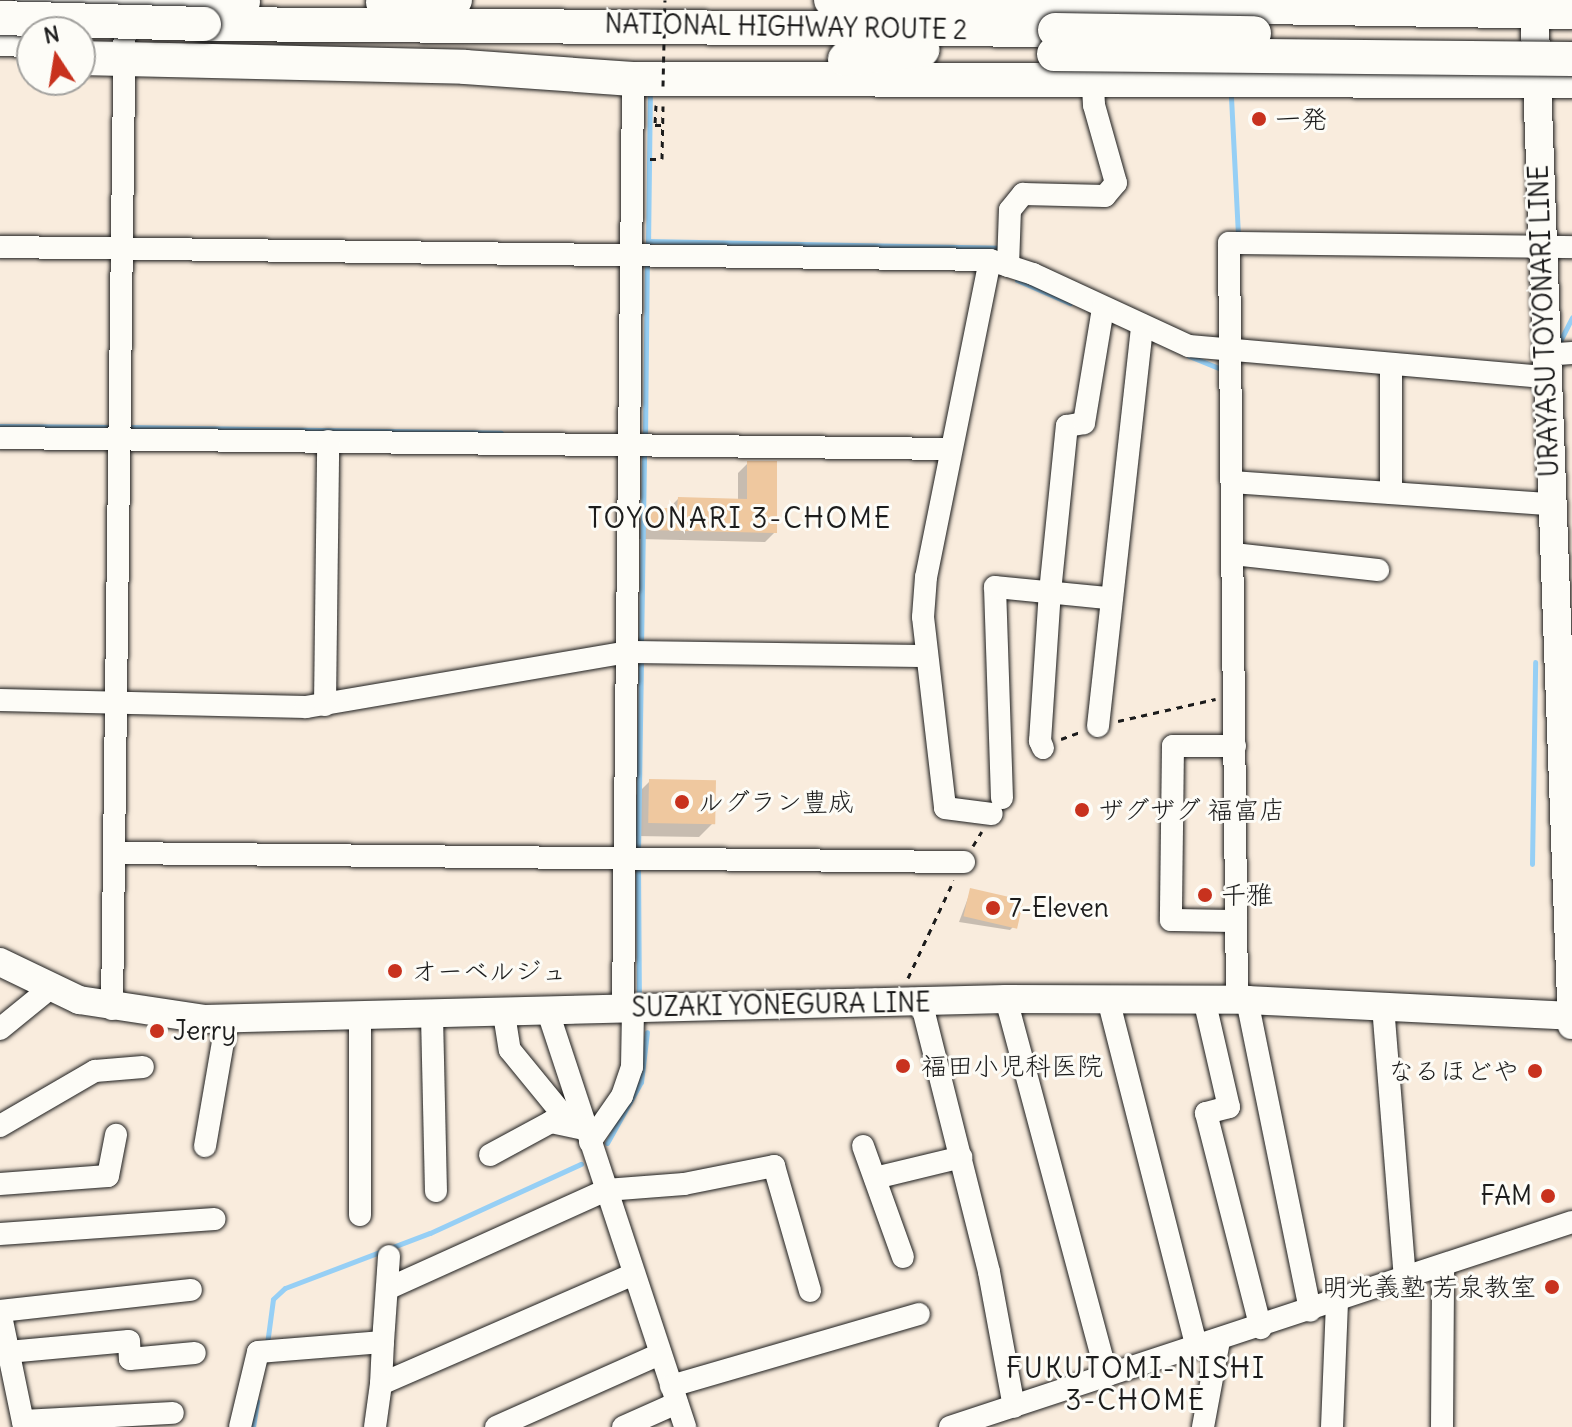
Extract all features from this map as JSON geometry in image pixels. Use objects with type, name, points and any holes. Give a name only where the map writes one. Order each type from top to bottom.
[{"type":"highway","points":[[32,0],[335,3],[570,10],[600,25]]},
{"type":"highway","points":[[335,3],[455,0]]},
{"type":"highway","points":[[831,0],[1534,6],[1572,12]]},
{"type":"highway","name":"NATIONAL HIGHWAY ROUTE 2","points":[[0,18],[204,34],[922,50],[1055,42],[1572,40]]},
{"type":"highway","name":"NATIONAL HIGHWAY ROUTE 2","points":[[96,40],[204,34],[600,25],[1572,59]]},
{"type":"highway","points":[[96,58],[465,67],[795,65],[922,50]]},
{"type":"highway","points":[[465,67],[648,83],[1092,76],[1572,81]]},
{"type":"main road","name":"URAYASU TOYONARI LINE","points":[[1534,6],[1550,504],[1564,627],[1572,1025]]},
{"type":"main road","name":"SUZAKI YONEGURA LINE","points":[[0,962],[49,989],[112,1009],[227,1019],[1006,999],[1242,999],[1572,1016]]},
{"type":"street","points":[[112,1009],[125,1]]},
{"type":"street","points":[[1088,3],[1094,105],[1116,183],[1105,196],[1023,194],[1010,210],[950,449],[923,597],[945,808],[997,806],[995,587],[1108,598]]},
{"type":"street","points":[[582,1132],[622,1096],[632,1067],[628,1008],[635,858],[635,436],[648,83]]},
{"type":"street","points":[[1310,1311],[1242,999],[1236,921],[1233,359],[1229,243],[1572,247]]},
{"type":"street","points":[[0,247],[643,252],[999,263],[1140,331],[1233,359],[1544,366],[1572,353]]},
{"type":"street","points":[[1043,748],[1050,592],[1067,426],[1084,423],[1100,313]]},
{"type":"street","points":[[1098,726],[1108,598],[1140,331]]},
{"type":"street","points":[[1391,364],[1391,493]]},
{"type":"street","points":[[0,438],[120,431],[328,441],[635,436],[950,449]]},
{"type":"street","points":[[325,705],[328,441]]},
{"type":"street","points":[[1232,482],[1550,504]]},
{"type":"street","points":[[1233,554],[1378,570]]},
{"type":"street","points":[[0,700],[325,705],[636,652],[927,656]]},
{"type":"street","points":[[1235,746],[1173,746],[1171,920],[1236,921]]},
{"type":"street","points":[[115,853],[964,862]]},
{"type":"street","points":[[0,1029],[49,989]]},
{"type":"street","points":[[1006,999],[1107,1376]]},
{"type":"street","points":[[1108,999],[1197,1348]]},
{"type":"street","points":[[1204,999],[1229,1107],[1206,1113],[1261,1328]]},
{"type":"street","points":[[910,1002],[962,1157],[1014,1407]]},
{"type":"street","points":[[1383,1006],[1405,1279]]},
{"type":"street","points":[[548,1012],[582,1132],[606,1190],[685,1427]]},
{"type":"street","points":[[504,1014],[510,1050],[582,1132]]},
{"type":"street","points":[[432,1016],[436,1191]]},
{"type":"street","points":[[360,1017],[360,1215]]},
{"type":"street","points":[[205,1146],[227,1019]]},
{"type":"street","points":[[0,1126],[95,1071],[143,1067]]},
{"type":"street","points":[[490,1155],[551,1122],[582,1132]]},
{"type":"street","points":[[0,1184],[108,1176],[116,1135]]},
{"type":"street","points":[[863,1146],[903,1257]]},
{"type":"street","points":[[875,1178],[962,1157]]},
{"type":"street","points":[[387,1289],[606,1190],[684,1184],[774,1166],[810,1291]]},
{"type":"street","points":[[0,1234],[214,1219]]},
{"type":"street","points":[[950,1427],[1261,1328],[1572,1222]]},
{"type":"street","points":[[375,1427],[381,1384],[389,1256]]},
{"type":"street","points":[[1442,1427],[1443,1266]]},
{"type":"street","points":[[381,1384],[634,1274]]},
{"type":"street","points":[[173,1413],[17,1416],[0,1311],[191,1290]]},
{"type":"street","points":[[1332,1427],[1337,1302]]},
{"type":"street","points":[[623,1427],[674,1394],[919,1314]]},
{"type":"street","points":[[6,1359],[129,1341],[130,1359],[195,1353]]},
{"type":"street","points":[[1203,1427],[1219,1341]]},
{"type":"street","points":[[240,1427],[266,1351],[383,1342]]},
{"type":"street","points":[[496,1427],[660,1354]]},
{"type":"path","points":[[648,83],[665,0]]},
{"type":"path","points":[[652,159],[662,155],[662,124],[655,125],[656,104]]},
{"type":"path","points":[[1043,748],[1098,726],[1234,692]]},
{"type":"path","points":[[910,1002],[917,951],[997,806]]},
{"type":"building","points":[[747,461],[777,461],[777,533],[648,530],[648,508],[677,508],[678,497],[747,499]]},
{"type":"building","name":"ルグラン豊成","points":[[649,779],[716,780],[715,824],[648,823]]},
{"type":"building","points":[[970,888],[1024,900],[1017,929],[963,916]]},
{"type":"waterway","points":[[648,248],[650,90]]},
{"type":"waterway","points":[[1231,97],[1238,235]]},
{"type":"waterway","points":[[648,241],[1000,248]]},
{"type":"waterway","points":[[645,440],[647,262]]},
{"type":"waterway","points":[[1017,280],[1070,303]]},
{"type":"waterway","points":[[1558,345],[1572,317]]},
{"type":"waterway","points":[[1189,356],[1223,370]]},
{"type":"waterway","points":[[0,426],[113,427]]},
{"type":"waterway","points":[[127,427],[501,433]]},
{"type":"waterway","points":[[641,648],[644,450]]},
{"type":"waterway","points":[[638,852],[641,658]]},
{"type":"waterway","points":[[1532,864],[1535,662]]},
{"type":"waterway","points":[[638,866],[639,997]]},
{"type":"waterway","points":[[607,1143],[641,1082],[647,1032]]},
{"type":"waterway","points":[[267,1344],[273,1299],[285,1288],[430,1233],[581,1164]]},
{"type":"waterway","points":[[253,1427],[257,1401]]},
{"type":"place","name":"一発","points":[[1259,119]]},
{"type":"place","name":"ルグラン豊成","points":[[682,802]]},
{"type":"place","name":"ザグザグ 福富店","points":[[1082,810]]},
{"type":"place","name":"千雅","points":[[1205,895]]},
{"type":"place","name":"7-Eleven","points":[[993,908]]},
{"type":"place","name":"オーベルジュ","points":[[395,971]]},
{"type":"place","name":"Jerry","points":[[157,1031]]},
{"type":"place","name":"福田小児科医院","points":[[903,1066]]},
{"type":"place","name":"なるほどや","points":[[1535,1071]]},
{"type":"place","name":"FAM","points":[[1548,1196]]},
{"type":"place","name":"明光義塾 芳泉教室","points":[[1552,1287]]},
{"type":"district","name":"TOYONARI 3-CHOME","points":[[740,518]]},
{"type":"district","name":"FUKUTOMI-NISHI 3-CHOME","points":[[1136,1384]]}]
